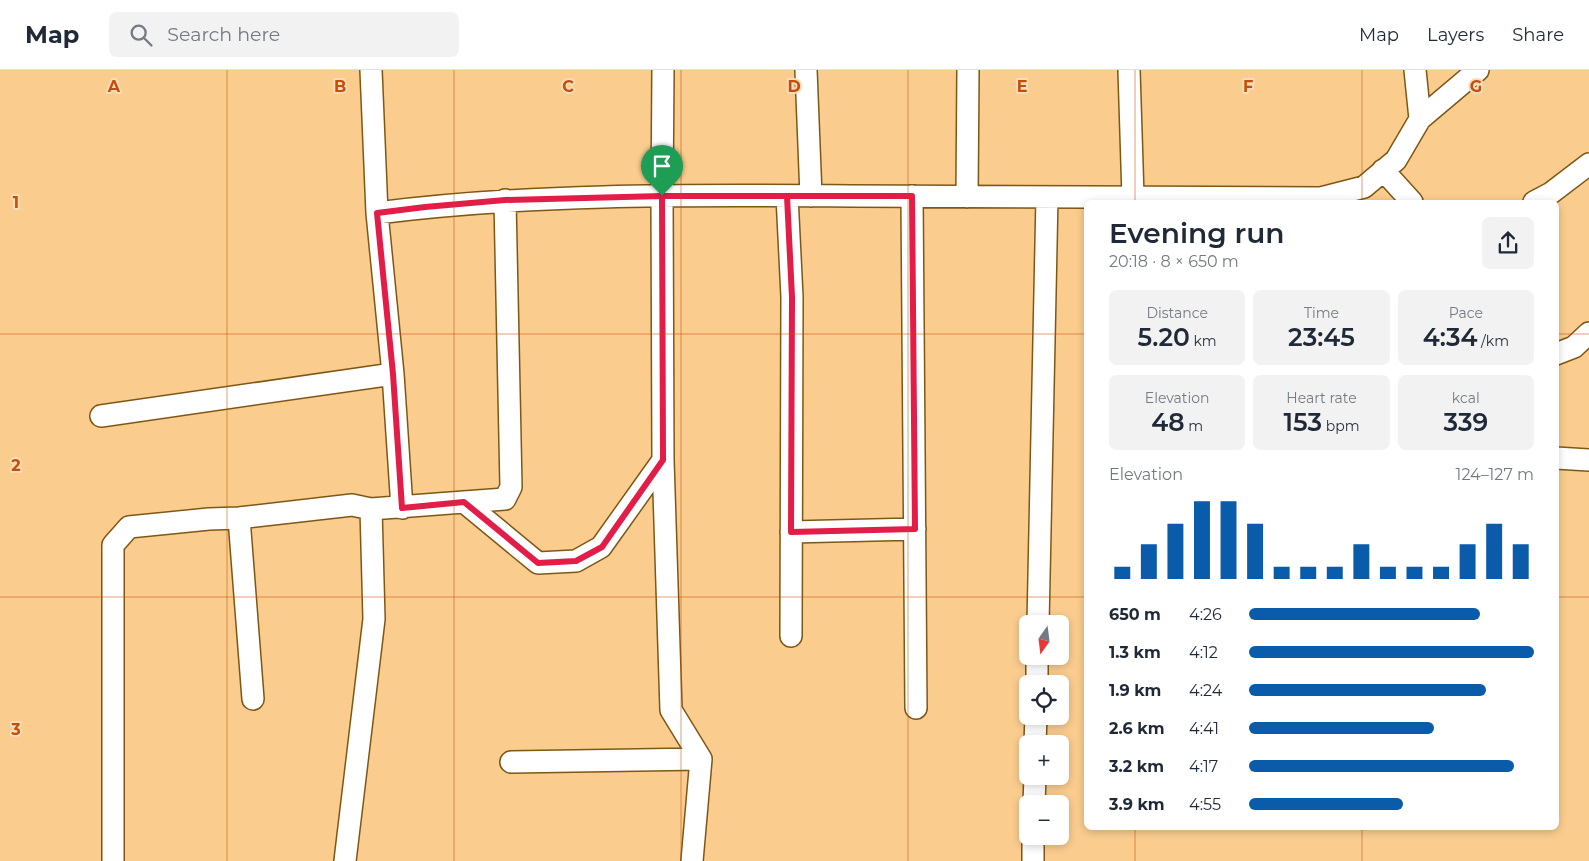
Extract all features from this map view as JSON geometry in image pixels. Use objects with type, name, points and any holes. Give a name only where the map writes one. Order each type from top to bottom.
[{"type":"street","points":[[371,70],[377,213],[393,374],[402,508]]},
{"type":"street","points":[[663,70],[663,460],[672,710],[701,759],[692,861]]},
{"type":"street","points":[[806,70],[810,196]]},
{"type":"street","points":[[968,70],[968,196]]},
{"type":"street","points":[[1129,70],[1132,197]]},
{"type":"street","points":[[1415,70],[1420,119]]},
{"type":"street","points":[[377,213],[505,200],[662,196],[1132,197],[1214,200],[1321,198],[1364,187],[1396,160],[1420,119],[1478,70]]},
{"type":"street","points":[[1538,200],[1551,193],[1589,164]]},
{"type":"street","points":[[1383,170],[1410,200]]},
{"type":"street","points":[[787,196],[792,297],[790,636]]},
{"type":"street","points":[[912,196],[916,708]]},
{"type":"street","points":[[1038,615],[1047,197]]},
{"type":"street","points":[[114,861],[113,545],[129,527],[239,518],[352,505],[371,510],[504,499],[511,487],[505,200]]},
{"type":"street","points":[[1559,353],[1574,347],[1589,333]]},
{"type":"street","points":[[101,416],[393,374]]},
{"type":"street","points":[[1559,458],[1589,460]]},
{"type":"street","points":[[464,502],[538,563],[576,561],[602,547],[663,460]]},
{"type":"street","points":[[345,861],[374,619],[371,510]]},
{"type":"street","points":[[239,518],[253,699]]},
{"type":"street","points":[[791,532],[915,529]]},
{"type":"street","points":[[511,762],[701,759]]},
{"type":"street","points":[[1033,845],[1033,861]]},
{"type":"route","points":[[662,196],[505,200],[377,213],[393,374],[402,508],[464,502],[538,563],[576,561],[602,547],[663,460],[662,196],[787,196],[912,196],[915,529],[791,532],[792,297],[787,196],[724,196],[662,196]]}]
